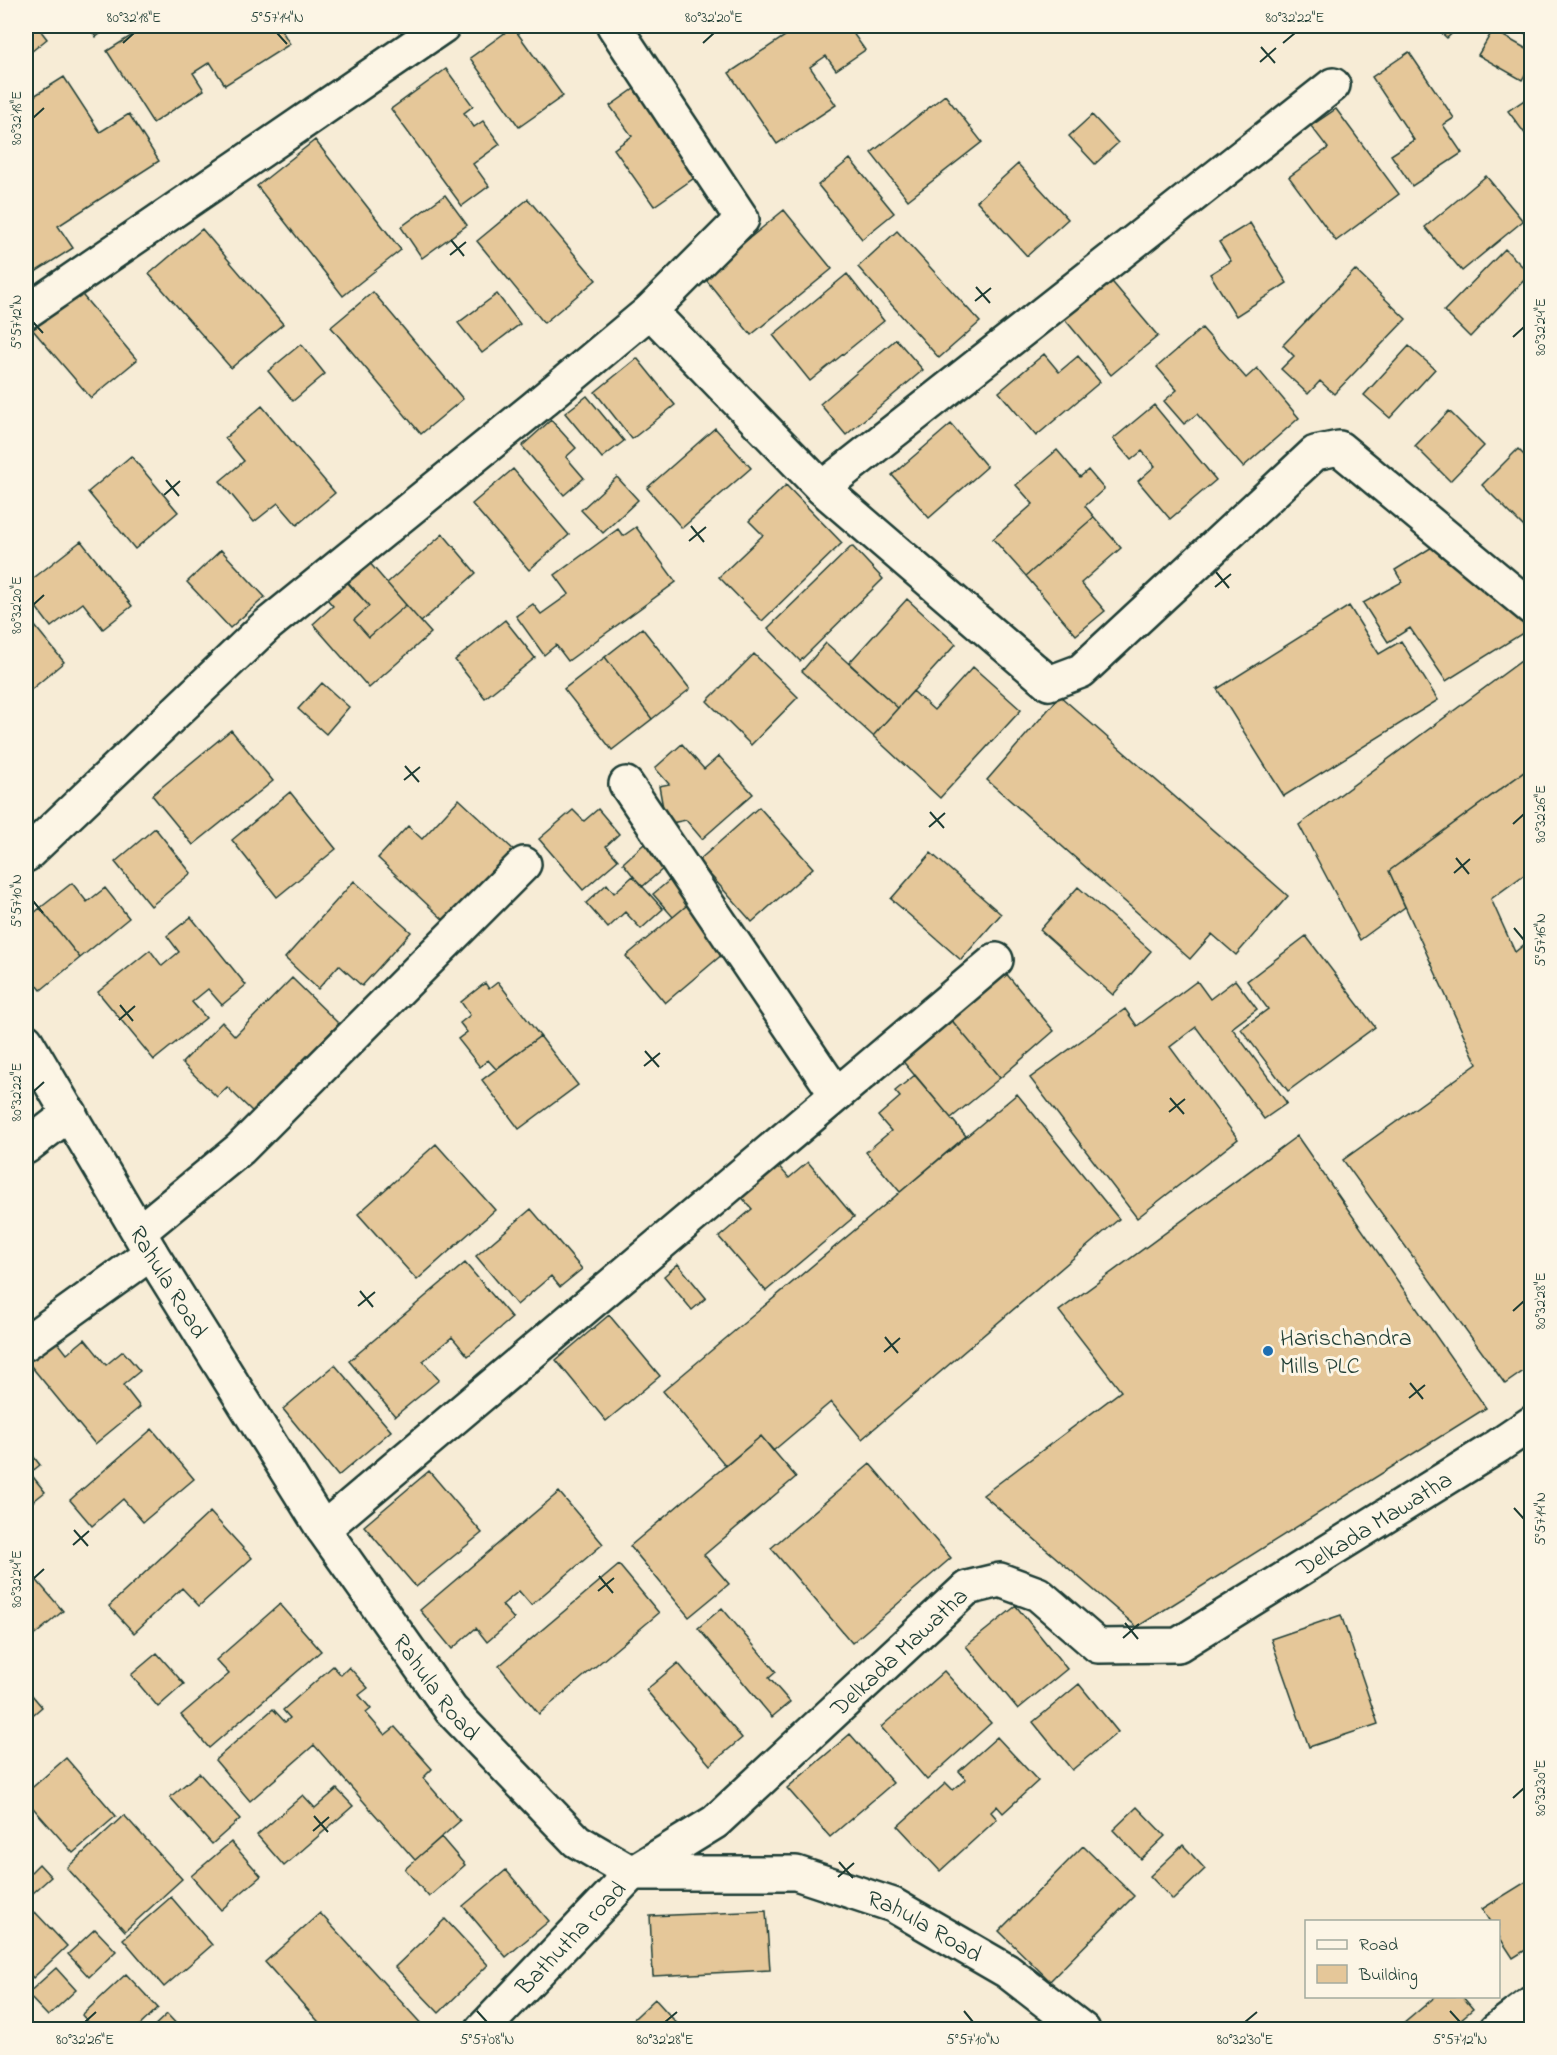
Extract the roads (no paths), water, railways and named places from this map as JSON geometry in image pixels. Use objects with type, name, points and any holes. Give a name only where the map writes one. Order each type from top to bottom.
[{"type":"street","points":[[26,312],[443,26]]},
{"type":"street","points":[[26,855],[266,626],[534,408],[650,310],[742,219],[614,26]]},
{"type":"street","points":[[822,488],[1333,86]]},
{"type":"street","points":[[650,310],[822,488],[1049,683],[1081,671],[1315,453],[1339,448],[1532,608]]},
{"type":"street","points":[[626,784],[836,1094]]},
{"type":"street","points":[[26,1344],[146,1243],[524,864]]},
{"type":"street","points":[[323,1529],[996,960]]},
{"type":"street","name":"Rahula Road","points":[[26,1041],[146,1243],[323,1529],[451,1710],[577,1841],[632,1873],[796,1873],[892,1905],[1007,1971],[1083,2030]]},
{"type":"street","points":[[26,1147],[70,1113]]},
{"type":"street","name":"Delkada Mawatha","points":[[632,1873],[716,1822],[967,1588],[1000,1580],[1038,1594],[1098,1647],[1178,1645],[1532,1423]]},
{"type":"street","name":"Bathutha road","points":[[482,2030],[632,1873]]},
{"type":"street","points":[[1496,2030],[1532,2003]]},
{"type":"place","name":"Harischandra Mills PLC","points":[[1268,1351]]}]
